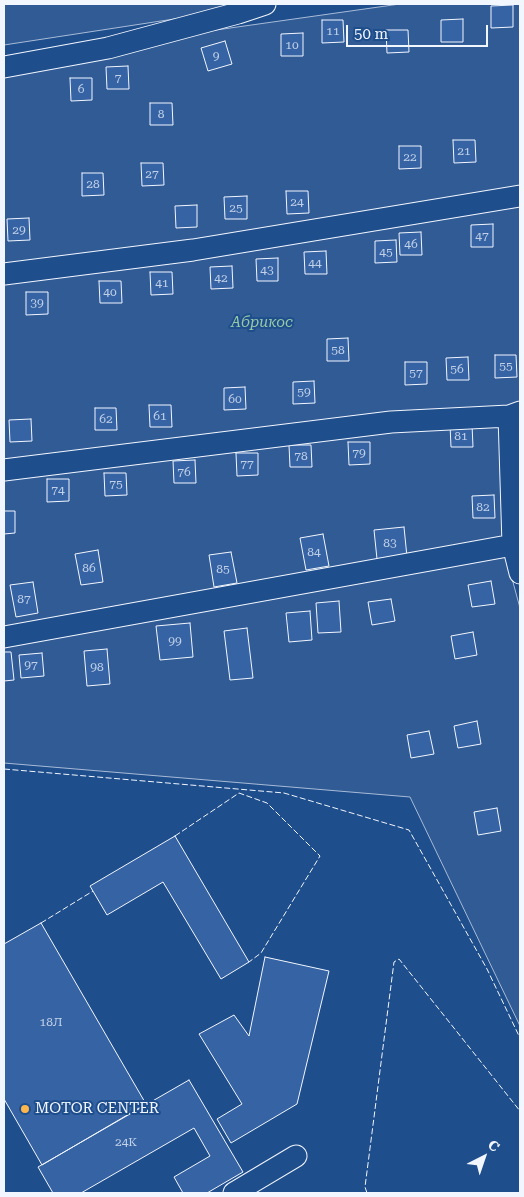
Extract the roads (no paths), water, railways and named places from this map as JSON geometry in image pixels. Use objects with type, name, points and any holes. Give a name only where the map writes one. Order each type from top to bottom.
[{"type":"lane","points":[[4,67],[108,48],[265,4]]},
{"type":"lane","points":[[4,274],[193,250],[520,196]]},
{"type":"lane","points":[[4,470],[391,422],[515,414],[513,545],[520,572]]},
{"type":"lane","points":[[4,636],[513,545]]},
{"type":"lane","points":[[234,1193],[296,1156]]},
{"type":"place","name":"MOTOR CENTER","points":[[25,1109]]},
{"type":"park label","name":"Абрикос","points":[[262,323]]}]
